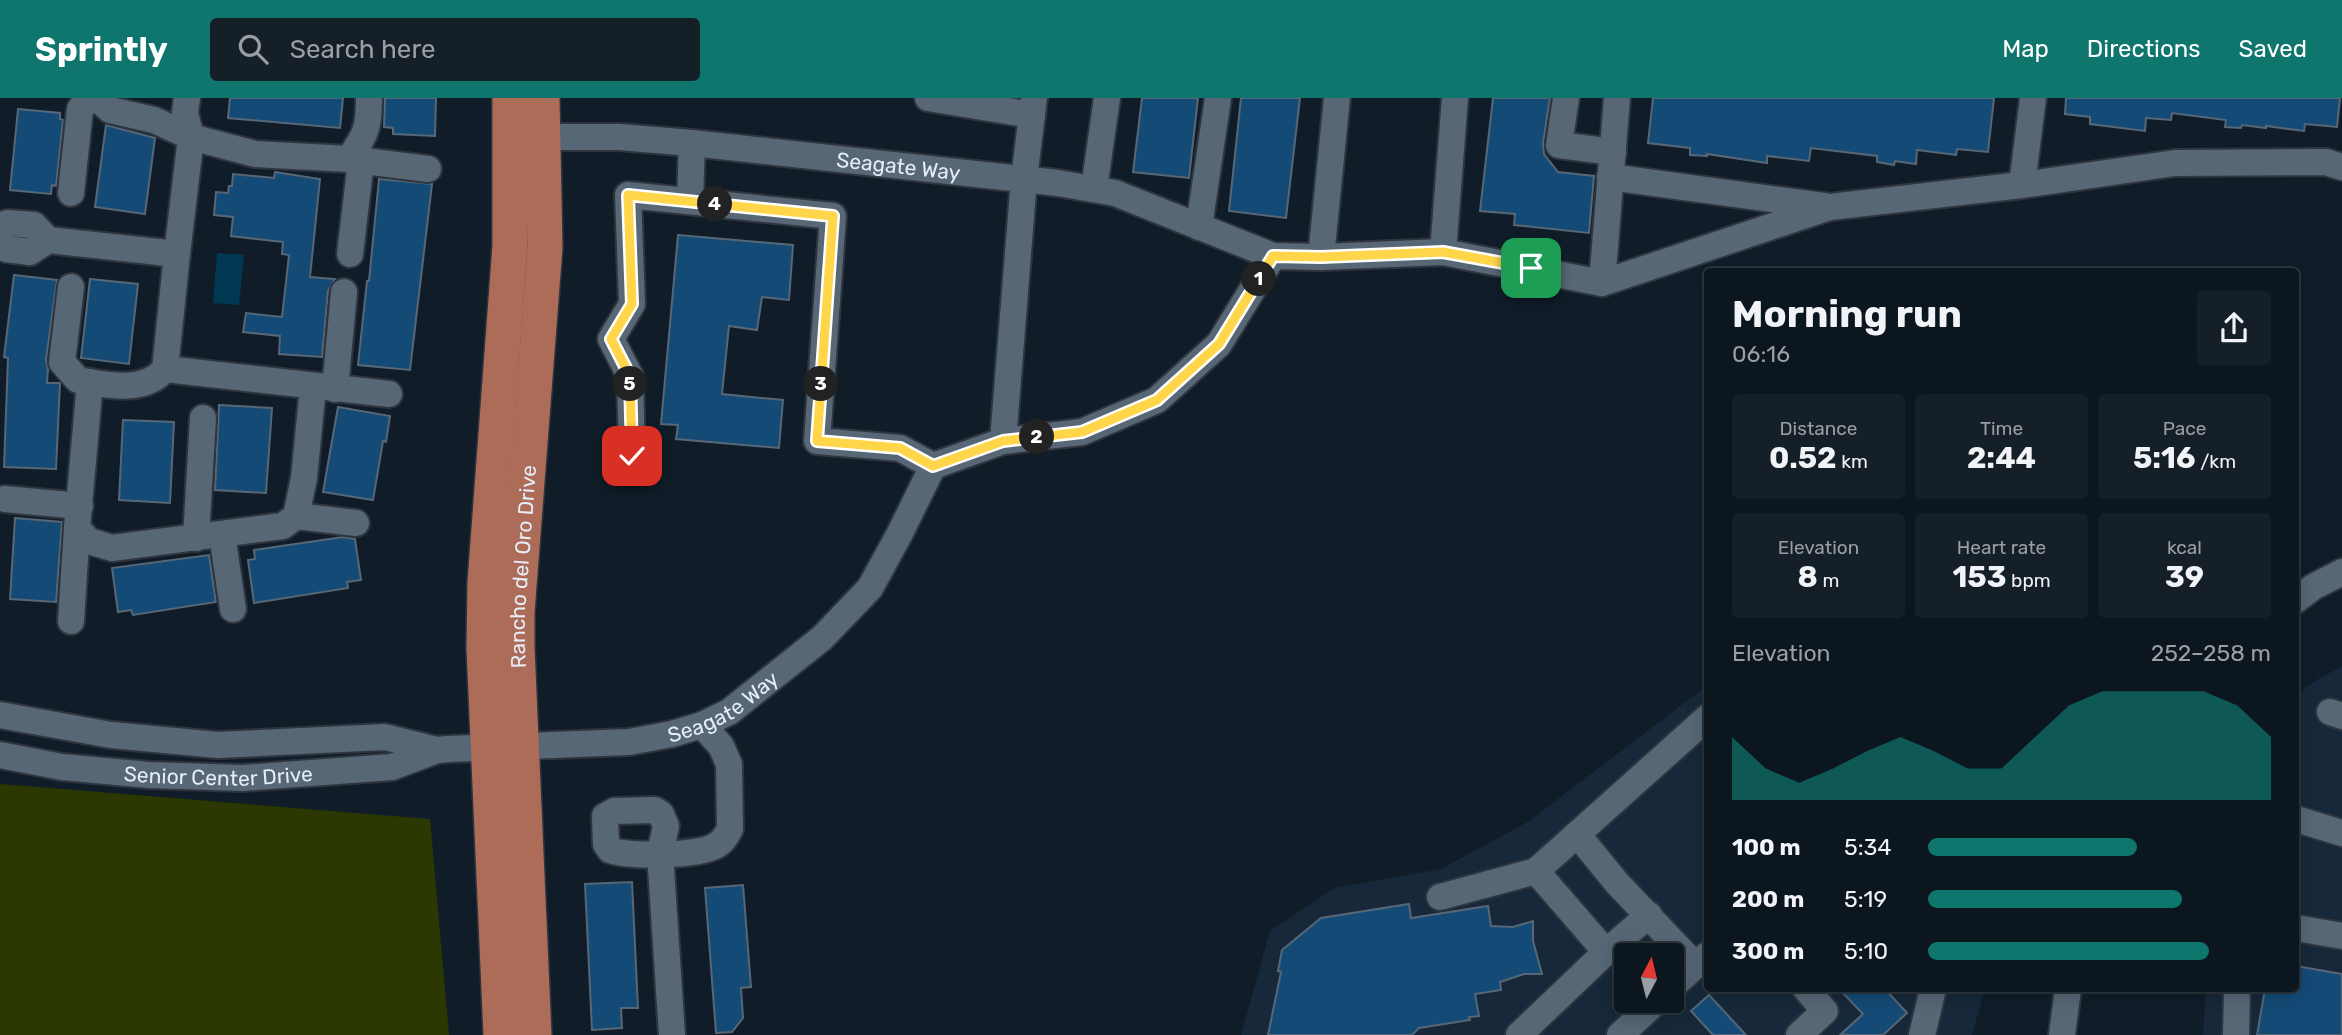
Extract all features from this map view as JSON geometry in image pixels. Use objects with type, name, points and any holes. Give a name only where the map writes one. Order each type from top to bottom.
[{"type":"main road","name":"Rancho del Oro Drive","points":[[510,98],[528,137]]},
{"type":"main road","name":"Rancho del Oro Drive","points":[[534,1035],[504,748],[484,648],[485,583],[510,246],[528,137],[542,98]]},
{"type":"main road","name":"Rancho del Oro Drive","points":[[501,1035],[504,748]]},
{"type":"street","points":[[71,193],[80,109],[90,98]]},
{"type":"street","points":[[97,98],[110,110],[154,120],[191,137],[255,153],[355,160],[428,169]]},
{"type":"street","points":[[71,287],[62,362],[78,380],[134,387],[157,379],[165,369],[191,137],[185,113],[187,98]]},
{"type":"street","points":[[350,254],[355,160],[369,123],[369,98]]},
{"type":"street","points":[[928,98],[1033,106],[1024,179],[1003,441]]},
{"type":"street","points":[[1094,189],[1107,98]]},
{"type":"street","points":[[1199,227],[1218,98]]},
{"type":"street","points":[[1321,257],[1337,98]]},
{"type":"street","points":[[1443,252],[1455,98]]},
{"type":"street","points":[[1566,98],[1559,145],[1612,165],[1830,207]]},
{"type":"street","points":[[1602,283],[1617,98]]},
{"type":"street","points":[[2022,185],[2033,98]]},
{"type":"street","name":"Seagate Way","points":[[528,137],[618,137],[692,143],[1094,189],[1115,193],[1273,256]]},
{"type":"street","points":[[690,201],[692,143]]},
{"type":"street","points":[[632,456],[630,376],[611,339],[632,304],[628,195],[833,216],[817,441],[900,448],[933,466],[1003,441],[1082,432],[1157,400],[1219,344],[1273,256],[1321,257],[1443,252],[1602,283],[1830,207],[2022,185],[2175,163],[2326,162],[2342,167]]},
{"type":"street","points":[[0,228],[7,223],[34,225],[48,240]]},
{"type":"street","points":[[0,243],[6,249],[30,252],[48,240],[177,254]]},
{"type":"street","points":[[78,517],[89,541],[112,548],[283,526],[296,516],[344,292]]},
{"type":"street","points":[[165,369],[389,394]]},
{"type":"street","points":[[72,621],[90,382]]},
{"type":"street","points":[[203,418],[209,536],[233,609]]},
{"type":"street","name":"Seagate Way","points":[[504,748],[629,741],[672,734],[729,712],[822,638],[870,589],[933,466]]},
{"type":"street","points":[[5,499],[78,517]]},
{"type":"street","points":[[296,516],[356,523]]},
{"type":"street","points":[[2299,598],[2342,572]]},
{"type":"street","name":"Senior Center Drive","points":[[0,715],[111,735],[218,745],[385,737],[437,750],[504,748]]},
{"type":"street","points":[[1440,897],[1536,870],[1704,722]]},
{"type":"street","points":[[672,1035],[660,853],[699,852],[714,847],[726,838],[730,829],[729,764],[721,746],[702,724]]},
{"type":"street","name":"Senior Center Drive","points":[[0,755],[62,767],[124,773],[243,778],[392,766],[437,750]]},
{"type":"street","points":[[2299,820],[2342,834]]},
{"type":"street","points":[[1577,834],[1617,883],[1649,915],[1702,960],[1684,976]]},
{"type":"street","points":[[1536,870],[1606,953]]},
{"type":"street","points":[[1519,1035],[1649,915]]},
{"type":"street","points":[[2299,929],[2342,936]]},
{"type":"street","points":[[1799,1035],[1825,1011],[1809,992]]},
{"type":"street","points":[[1922,1035],[1932,992]]},
{"type":"street","points":[[2062,1035],[2068,992]]},
{"type":"street","points":[[2236,1035],[2237,992]]},
{"type":"street","points":[[1620,1035],[1644,1013]]},
{"type":"shaded area","points":[[217,253],[244,255],[239,305],[213,303]]},
{"type":"shaded area","points":[[2342,666],[2342,1035],[2203,1035],[2206,992],[2299,992],[2299,699],[2305,687]]},
{"type":"shaded area","points":[[1704,688],[1704,992],[1984,992],[1972,1035],[1241,1035],[1270,931],[1334,888],[1441,869],[1529,821]]},
{"type":"green space","points":[[0,784],[430,819],[449,1035],[0,1035]]},
{"type":"building","points":[[230,98],[343,98],[340,128],[228,118]]},
{"type":"building","points":[[385,98],[436,98],[435,136],[393,134],[393,128],[384,127]]},
{"type":"building","points":[[1142,98],[1198,98],[1189,178],[1133,172]]},
{"type":"building","points":[[1241,98],[1300,98],[1286,218],[1229,211]]},
{"type":"building","points":[[1493,98],[1550,98],[1543,143],[1544,154],[1558,172],[1594,176],[1589,233],[1514,225],[1515,214],[1480,211]]},
{"type":"building","points":[[1653,98],[1994,98],[1988,152],[1957,149],[1956,155],[1917,150],[1916,164],[1895,161],[1894,165],[1877,162],[1877,156],[1811,148],[1809,161],[1767,156],[1767,163],[1707,154],[1690,155],[1690,148],[1648,143]]},
{"type":"building","points":[[2066,98],[2340,98],[2337,127],[2305,124],[2304,131],[2266,126],[2225,127],[2226,120],[2172,113],[2171,120],[2146,118],[2145,131],[2090,124],[2090,117],[2065,114]]},
{"type":"building","points":[[18,109],[60,113],[60,119],[63,120],[56,186],[52,185],[51,194],[10,190]]},
{"type":"building","points":[[106,125],[155,138],[145,214],[95,207]]},
{"type":"building","points":[[275,172],[320,179],[310,277],[335,279],[328,291],[322,357],[279,354],[280,336],[243,332],[246,313],[282,317],[289,255],[282,254],[283,242],[231,236],[233,217],[214,215],[216,192],[228,193],[233,174],[274,178]]},
{"type":"building","points":[[379,179],[432,184],[410,370],[358,365]]},
{"type":"building","points":[[678,235],[793,245],[789,300],[762,297],[757,330],[729,326],[722,394],[783,400],[779,448],[676,439],[678,425],[661,424]]},
{"type":"building","points":[[14,275],[57,280],[46,360],[47,383],[60,383],[56,469],[4,467],[8,358],[4,357]]},
{"type":"building","points":[[90,279],[138,284],[129,364],[81,358]]},
{"type":"building","points":[[219,405],[272,408],[266,493],[215,490]]},
{"type":"building","points":[[338,407],[390,416],[373,500],[323,492]]},
{"type":"building","points":[[123,420],[174,422],[170,503],[119,500]]},
{"type":"building","points":[[15,518],[62,522],[56,602],[10,599]]},
{"type":"building","points":[[343,537],[355,539],[361,580],[347,582],[348,588],[254,603],[248,560],[255,559],[254,550]]},
{"type":"building","points":[[209,555],[216,602],[133,615],[131,610],[118,612],[112,568]]},
{"type":"building","points":[[632,882],[638,1008],[621,1008],[622,1028],[592,1030],[585,884]]},
{"type":"building","points":[[743,885],[751,987],[741,988],[743,1018],[732,1032],[716,1033],[705,888]]},
{"type":"building","points":[[1409,904],[1411,918],[1488,906],[1491,926],[1513,927],[1533,921],[1533,941],[1542,974],[1524,974],[1500,982],[1501,990],[1475,994],[1479,1016],[1469,1017],[1470,1020],[1419,1028],[1412,1035],[1268,1035],[1281,972],[1278,971],[1282,950],[1321,918]]},
{"type":"building","points":[[2299,967],[2342,974],[2342,1035],[2257,1035],[2264,992],[2299,992]]},
{"type":"building","points":[[1842,992],[1888,992],[1907,1013],[1883,1035],[1840,1035],[1863,1014]]},
{"type":"building","points":[[1709,995],[1746,1035],[1713,1035],[1691,1011]]},
{"type":"route","points":[[632,456],[630,376],[611,339],[632,304],[628,195],[833,216],[817,441],[900,448],[933,466],[1003,441],[1082,432],[1157,400],[1219,344],[1273,256],[1321,257],[1443,252],[1531,268]]}]
